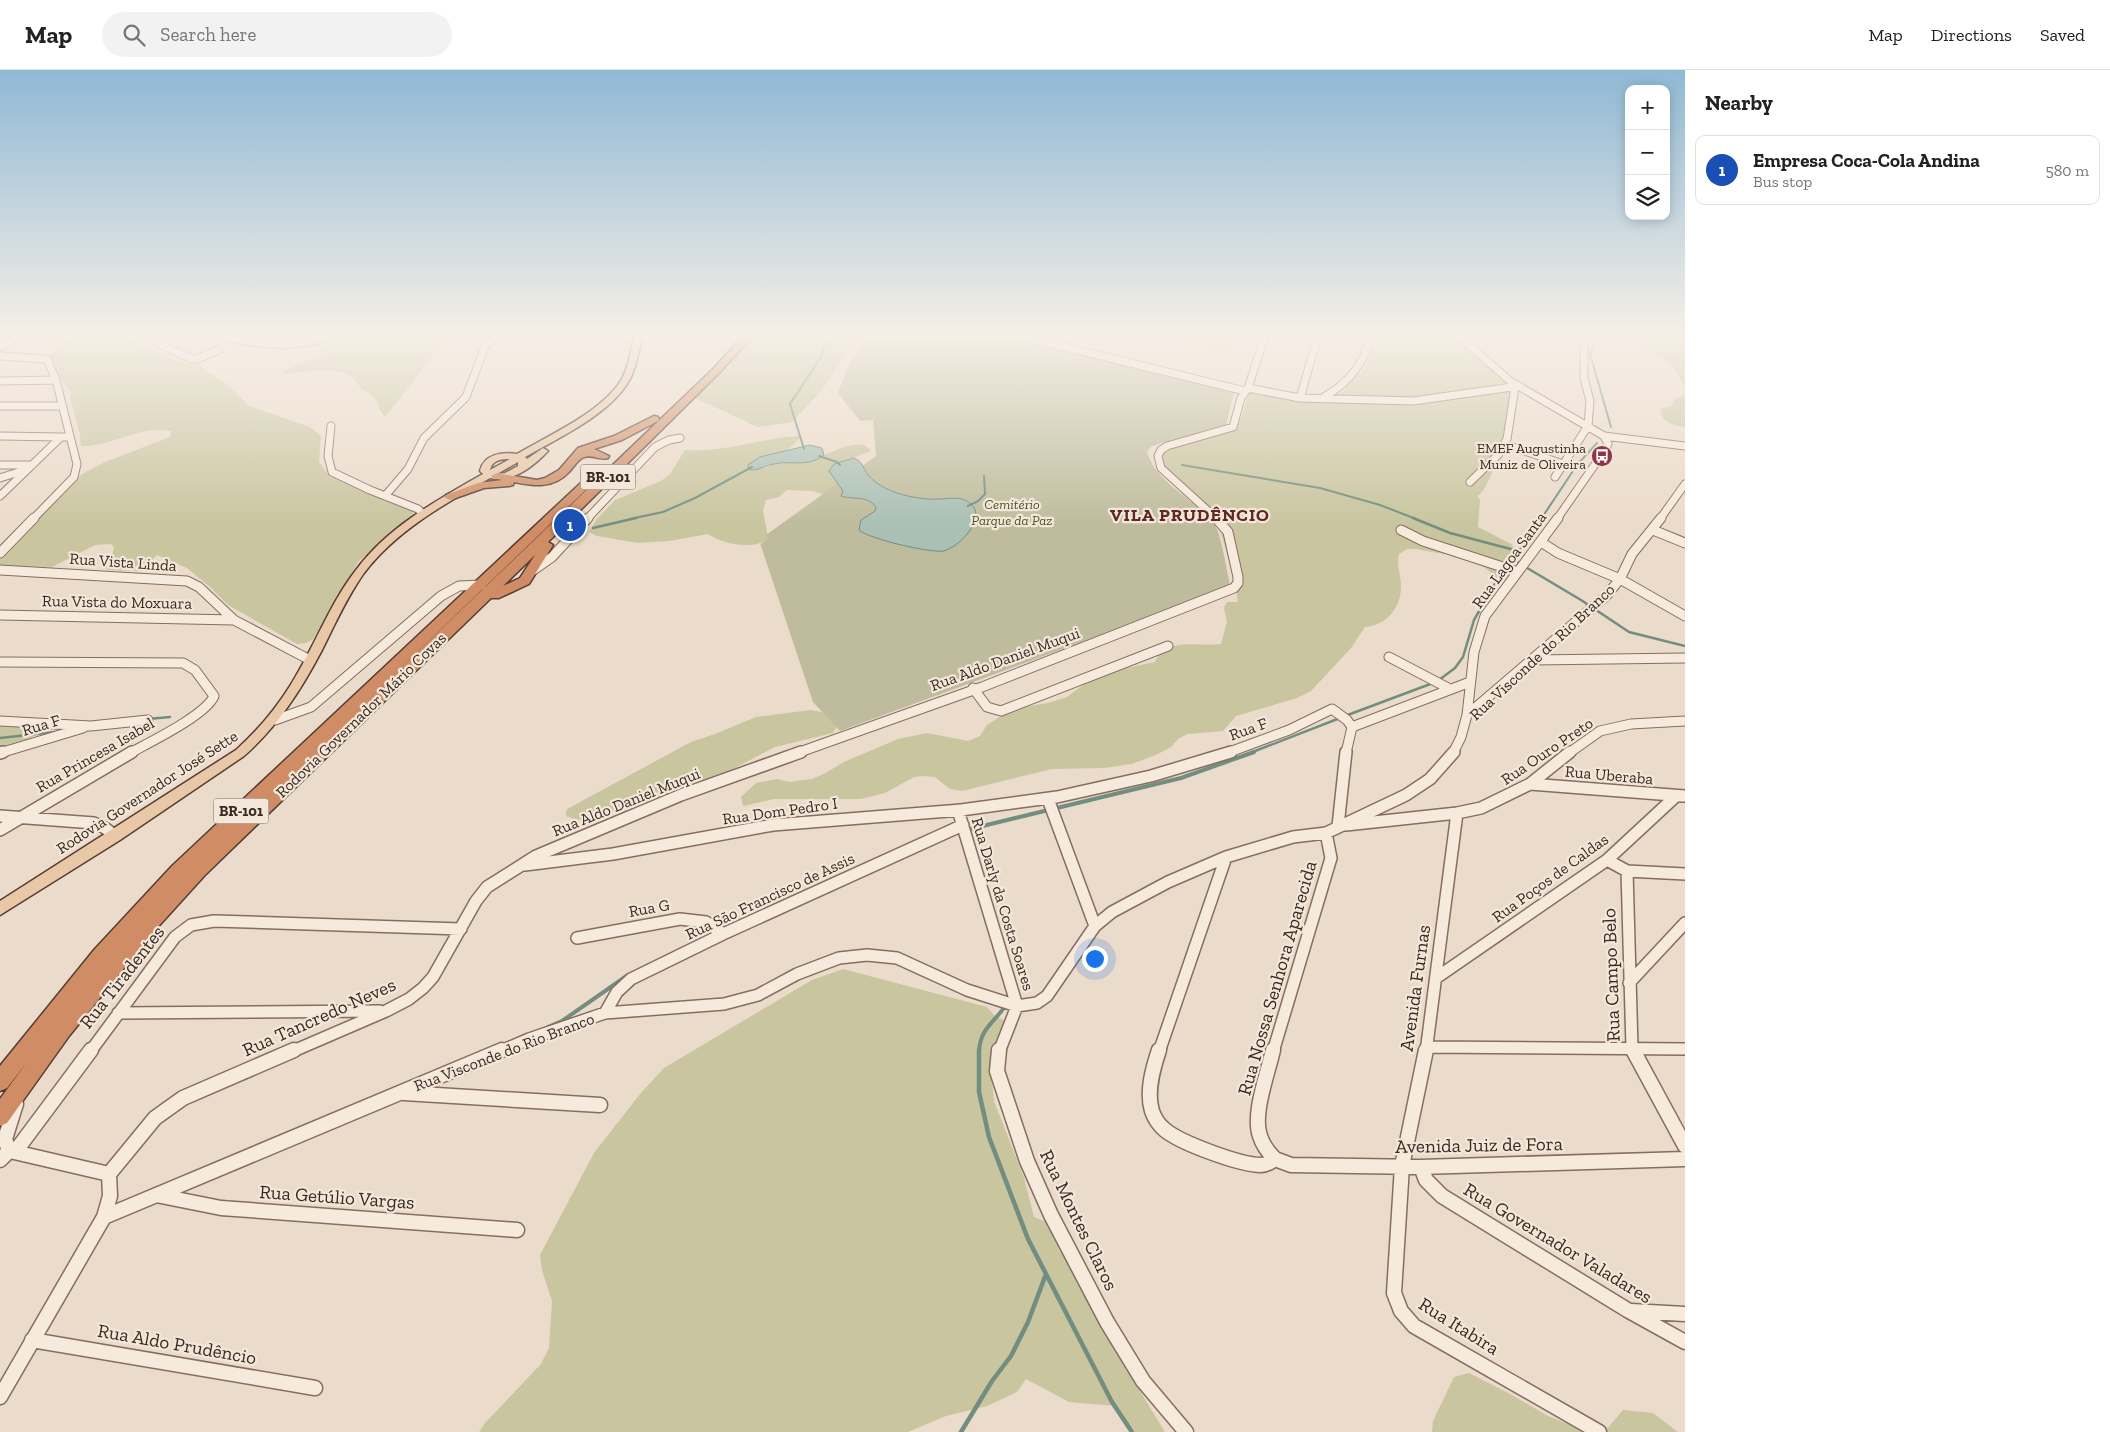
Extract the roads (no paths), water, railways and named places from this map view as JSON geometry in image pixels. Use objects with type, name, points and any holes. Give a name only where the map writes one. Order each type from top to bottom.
[{"type":"highway","name":"Rodovia Governador Mário Covas","points":[[0,1116],[62,1030],[150,924],[199,870],[461,620],[491,596],[506,577],[632,439],[674,400]]},
{"type":"highway","name":"Rodovia Governador Mário Covas","points":[[0,1081],[100,956],[178,871],[481,585],[506,577],[686,400]]},
{"type":"highway","points":[[490,474],[540,482],[555,478],[585,448],[614,439],[654,419]]},
{"type":"highway","points":[[594,490],[596,483],[635,444],[632,439],[614,439]]},
{"type":"highway","points":[[573,458],[589,452],[602,461],[614,439]]},
{"type":"highway","points":[[517,462],[531,481]]},
{"type":"highway","points":[[450,497],[492,484],[531,481]]},
{"type":"highway","points":[[506,577],[525,581],[546,556],[562,522]]},
{"type":"main road","points":[[578,421],[566,435],[517,462],[494,458],[485,466],[490,474],[504,476],[517,462],[609,400]]},
{"type":"main road","name":"Rodovia Governador José Sette","points":[[0,909],[115,836],[257,740],[275,720],[294,693],[310,660],[360,570],[396,534],[423,514],[490,474]]},
{"type":"street","points":[[0,553],[74,478],[77,464],[65,437],[61,400]]},
{"type":"street","points":[[385,496],[408,470],[424,438],[463,400]]},
{"type":"street","name":"Rua Aldo Daniel Muqui","points":[[518,866],[681,795],[973,688],[982,687],[1234,588],[1238,584],[1238,577],[1228,532],[1219,521],[1161,468],[1158,456],[1161,450],[1167,446],[1233,426],[1242,400]]},
{"type":"street","points":[[1350,400],[1435,400]]},
{"type":"street","points":[[1470,482],[1498,455],[1504,444],[1514,400]]},
{"type":"street","points":[[1540,400],[1604,436],[1685,446]]},
{"type":"street","points":[[1555,477],[1588,426],[1590,400]]},
{"type":"street","points":[[0,406],[62,406]]},
{"type":"street","points":[[331,426],[330,462],[332,472],[341,478],[418,509],[423,514]]},
{"type":"street","points":[[0,436],[65,437]]},
{"type":"street","name":"Rua Lagoa Santa","points":[[1467,715],[1470,682],[1481,625],[1485,616],[1541,542],[1605,450],[1608,444],[1604,436]]},
{"type":"street","points":[[0,496],[65,437]]},
{"type":"street","points":[[546,556],[655,447],[669,440],[680,438]]},
{"type":"street","points":[[1504,444],[1563,464]]},
{"type":"street","points":[[0,465],[30,467]]},
{"type":"street","points":[[0,478],[30,467]]},
{"type":"street","name":"Rua Visconde do Rio Branco","points":[[104,1217],[529,1039],[604,1013],[724,1004],[742,1000],[758,995],[797,974],[839,958],[867,955],[897,958],[967,990],[1017,1006],[1037,1003],[1047,996],[1095,926],[1130,901],[1226,857],[1293,837],[1326,833],[1406,795],[1430,779],[1453,754],[1461,737],[1467,715],[1600,601],[1620,579],[1632,554],[1684,489]]},
{"type":"street","points":[[1401,530],[1423,541],[1518,572]]},
{"type":"street","points":[[1653,530],[1685,543]]},
{"type":"street","points":[[1541,542],[1558,553],[1620,579],[1685,616]]},
{"type":"street","name":"Rua Vista Linda","points":[[0,570],[187,581],[199,587],[234,620],[310,660]]},
{"type":"street","points":[[275,720],[311,707],[441,596],[460,586],[481,585]]},
{"type":"street","name":"Rua Vista do Moxuara","points":[[0,615],[234,620]]},
{"type":"street","points":[[973,688],[986,707],[992,711],[1001,711],[1168,646]]},
{"type":"street","points":[[1389,657],[1450,689]]},
{"type":"street","points":[[1533,660],[1685,658]]},
{"type":"street","name":"Rua Princesa Isabel","points":[[0,662],[183,663],[195,670],[213,692],[213,700],[206,708],[19,817],[0,830]]},
{"type":"street","points":[[1338,826],[1344,761],[1352,727],[1470,682]]},
{"type":"street","name":"Rua F","points":[[1048,799],[1124,783],[1194,764],[1304,724],[1332,710],[1343,716],[1352,727]]},
{"type":"street","points":[[0,721],[90,726],[148,720]]},
{"type":"street","name":"Rua Ouro Preto","points":[[1338,826],[1457,813],[1481,808],[1530,784],[1584,741],[1600,731],[1631,724],[1685,721]]},
{"type":"street","name":"Rua F","points":[[0,753],[90,726]]},
{"type":"street","name":"Rua Uberaba","points":[[1530,784],[1681,796]]},
{"type":"street","name":"Rua Poços de Caldas","points":[[1436,978],[1607,860],[1681,796]]},
{"type":"street","points":[[1048,799],[1095,926]]},
{"type":"street","name":"Rua Dom Pedro I","points":[[518,866],[675,844],[780,824],[958,810],[1048,799]]},
{"type":"street","name":"Rua Darly da Costa Soares","points":[[958,810],[1017,1006]]},
{"type":"street","name":"Avenida Furnas","points":[[1402,1166],[1427,1047],[1457,813]]},
{"type":"street","points":[[0,816],[94,824],[105,828],[115,836]]},
{"type":"street","name":"Rua São Francisco de Assis","points":[[604,1013],[617,992],[631,979],[723,934],[963,825]]},
{"type":"street","name":"Rua Nossa Senhora Aparecida","points":[[1275,1160],[1265,1148],[1259,1134],[1258,1119],[1276,1040],[1331,858],[1326,833]]},
{"type":"street","points":[[1226,857],[1152,1074],[1150,1096],[1152,1111],[1164,1129],[1189,1143],[1242,1162],[1263,1166],[1275,1160]]},
{"type":"street","points":[[1607,860],[1627,871],[1685,874]]},
{"type":"street","name":"Rua Tancredo Neves","points":[[110,1174],[155,1118],[175,1103],[409,999],[423,988],[446,956],[476,901],[487,887],[518,866]]},
{"type":"street","name":"Rua Campo Belo","points":[[1627,871],[1628,984],[1632,1048],[1685,1146]]},
{"type":"street","name":"Rua G","points":[[577,938],[688,919],[701,920],[712,924],[723,934]]},
{"type":"street","name":"Rua Tiradentes","points":[[8,1154],[175,937],[191,925],[203,922],[461,929]]},
{"type":"street","points":[[1628,984],[1685,923]]},
{"type":"street","name":"Rua Montes Claros","points":[[1017,1006],[1010,1028],[998,1050],[996,1071],[1027,1161],[1051,1215],[1107,1322],[1143,1381],[1186,1432]]},
{"type":"street","points":[[118,1013],[386,1010]]},
{"type":"street","points":[[1427,1047],[1685,1049]]},
{"type":"street","points":[[0,1397],[104,1217],[110,1203],[110,1174],[8,1154],[5,1139],[22,1084]]},
{"type":"street","points":[[401,1093],[600,1105]]},
{"type":"street","name":"Avenida Juiz de Fora","points":[[1275,1160],[1291,1165],[1421,1167],[1685,1158]]},
{"type":"street","name":"Rua Itabira","points":[[1402,1166],[1394,1293],[1396,1305],[1403,1316],[1414,1326],[1599,1432]]},
{"type":"street","name":"Rua Governador Valadares","points":[[1421,1167],[1428,1184],[1442,1196],[1629,1311],[1685,1342]]},
{"type":"street","name":"Rua Getúlio Vargas","points":[[156,1195],[220,1208],[517,1230]]},
{"type":"street","points":[[1629,1311],[1685,1314]]},
{"type":"street","name":"Rua Aldo Prudêncio","points":[[32,1340],[316,1388]]},
{"type":"waterway","points":[[793,400],[790,404],[804,449]]},
{"type":"waterway","points":[[1603,400],[1611,427]]},
{"type":"waterway","points":[[1541,519],[1577,465],[1597,443]]},
{"type":"waterway","points":[[819,456],[837,462],[840,465]]},
{"type":"waterway","points":[[1182,465],[1320,488],[1380,505],[1416,519]]},
{"type":"waterway","points":[[630,519],[663,512],[695,498],[752,467]]},
{"type":"waterway","points":[[968,506],[978,501],[985,494],[984,476]]},
{"type":"waterway","points":[[593,528],[636,518]]},
{"type":"waterway","points":[[1413,518],[1450,533],[1518,551]]},
{"type":"waterway","points":[[1512,559],[1542,518]]},
{"type":"waterway","points":[[1439,680],[1455,668],[1463,657],[1474,620],[1503,570],[1512,559]]},
{"type":"waterway","points":[[1512,559],[1581,600],[1629,632],[1685,646]]},
{"type":"waterway","points":[[1345,716],[1433,683]]},
{"type":"waterway","points":[[148,719],[170,717]]},
{"type":"waterway","points":[[1250,753],[1340,718]]},
{"type":"waterway","points":[[0,738],[55,732]]},
{"type":"waterway","points":[[966,830],[1181,778],[1254,752]]},
{"type":"waterway","points":[[548,1027],[562,1021],[628,975]]},
{"type":"waterway","points":[[979,1052],[985,1031],[1006,1005]]},
{"type":"waterway","points":[[979,1052],[979,1092],[989,1137],[1028,1239],[1112,1402],[1132,1432]]},
{"type":"waterway","points":[[961,1432],[992,1381],[1011,1356],[1028,1322],[1046,1274]]},
{"type":"place","name":"EMEF Augustinha Muniz de Oliveira","points":[[1602,456]]},
{"type":"place","name":"Empresa Coca-Cola Andina","points":[[570,525]]},
{"type":"district","name":"VILA PRUDÊNCIO","points":[[1190,515]]},
{"type":"park label","name":"Cemitério Parque da Paz","points":[[1012,512]]}]
